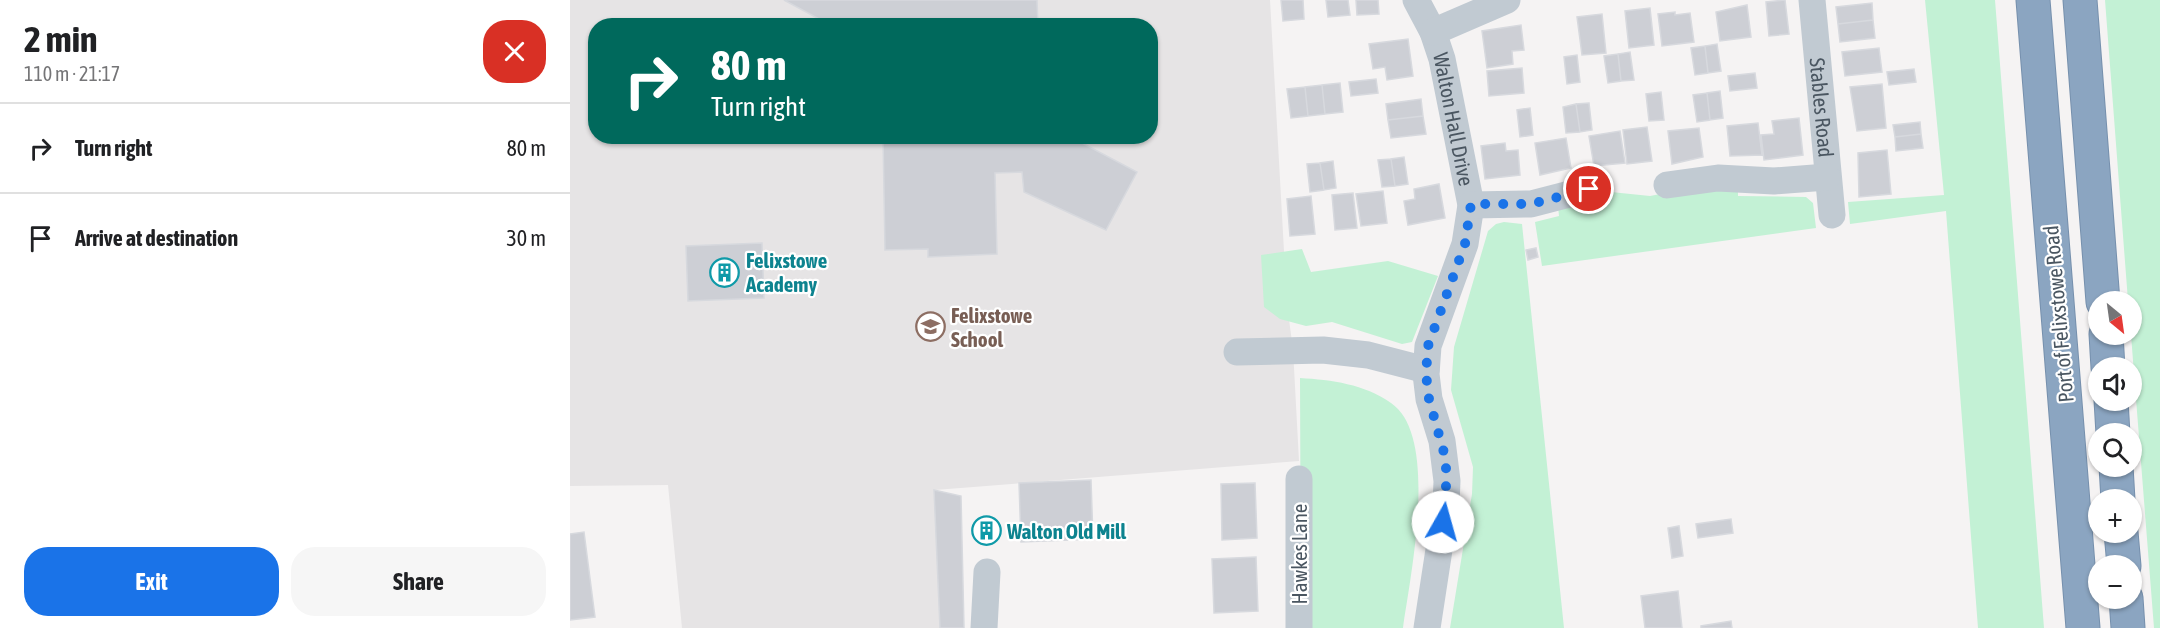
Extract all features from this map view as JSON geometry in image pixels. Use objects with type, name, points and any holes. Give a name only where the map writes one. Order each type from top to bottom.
[{"type":"highway","name":"Port of Felixstowe Road","points":[[2033,0],[2084,628]]},
{"type":"highway","points":[[2080,0],[2102,291]]},
{"type":"highway","points":[[2127,609],[2128,628]]},
{"type":"street","name":"Walton Hall Drive","points":[[1416,0],[1433,32],[1442,59],[1471,204],[1465,244],[1428,346],[1426,370],[1429,399],[1442,441],[1447,481],[1446,504],[1427,628]]},
{"type":"street","points":[[1433,32],[1508,0]]},
{"type":"street","name":"Stables Road","points":[[1812,0],[1832,215]]},
{"type":"street","points":[[1667,185],[1718,178],[1774,181],[1827,177]]},
{"type":"street","points":[[1471,204],[1531,204],[1589,189]]},
{"type":"street","points":[[1238,352],[1323,350],[1368,356],[1426,370]]},
{"type":"street","name":"Hawkes Lane","points":[[1299,479],[1299,628]]},
{"type":"street","points":[[984,628],[987,572]]},
{"type":"shaded area","name":"Felixstowe School","points":[[570,0],[1270,0],[1287,305],[1293,349],[1299,461],[935,490],[940,628],[682,628],[668,485],[570,486]]},
{"type":"green space","points":[[1925,0],[1995,0],[2044,628],[1978,628],[1946,211],[1850,224],[1848,202],[1944,195]]},
{"type":"green space","points":[[2105,0],[2160,0],[2160,628],[2154,628],[2142,475],[2142,423],[2138,423],[2137,411],[2142,411],[2142,357],[2133,357],[2132,345],[2142,345],[2142,291],[2127,291]]},
{"type":"green space","points":[[1691,188],[1738,188],[1738,196],[1806,197],[1813,203],[1816,228],[1542,266],[1535,222],[1559,216],[1558,206],[1611,192],[1650,196]]},
{"type":"green space","points":[[1504,222],[1522,224],[1564,628],[1450,628],[1472,494],[1473,467],[1451,390],[1454,347],[1488,231],[1496,224]]},
{"type":"green space","points":[[1302,249],[1311,272],[1388,261],[1438,276],[1412,342],[1402,344],[1332,322],[1306,326],[1280,319],[1264,307],[1261,255]]},
{"type":"green space","points":[[1300,378],[1336,382],[1370,391],[1391,403],[1406,420],[1415,445],[1418,509],[1403,628],[1301,628]]},
{"type":"building","points":[[784,0],[1037,0],[1038,18],[817,18]]},
{"type":"building","points":[[1281,0],[1303,0],[1304,19],[1283,21]]},
{"type":"building","points":[[1326,0],[1348,0],[1350,15],[1328,17]]},
{"type":"building","points":[[1356,0],[1378,0],[1379,14],[1357,15]]},
{"type":"building","points":[[1785,0],[1789,34],[1769,36],[1766,2]]},
{"type":"building","points":[[1872,3],[1873,20],[1838,24],[1836,7]]},
{"type":"building","points":[[1747,5],[1751,37],[1720,41],[1716,12]]},
{"type":"building","points":[[1650,8],[1654,45],[1629,48],[1625,11]]},
{"type":"building","points":[[1675,12],[1675,15],[1690,13],[1694,42],[1662,46],[1658,14]]},
{"type":"building","points":[[1602,14],[1606,53],[1582,55],[1577,17]]},
{"type":"building","points":[[1873,20],[1875,38],[1840,42],[1838,24]]},
{"type":"building","points":[[1521,25],[1524,50],[1512,51],[1513,64],[1487,68],[1482,31]]},
{"type":"building","points":[[1408,39],[1413,76],[1387,80],[1385,67],[1373,69],[1369,44]]},
{"type":"building","points":[[1717,44],[1721,71],[1708,73],[1705,46]]},
{"type":"building","points":[[1705,46],[1708,73],[1695,75],[1691,48]]},
{"type":"building","points":[[1879,48],[1882,72],[1845,76],[1842,52]]},
{"type":"building","points":[[1630,52],[1634,80],[1621,81],[1618,54]]},
{"type":"building","points":[[1618,54],[1621,81],[1608,83],[1604,56]]},
{"type":"building","points":[[1577,55],[1580,82],[1567,84],[1564,57]]},
{"type":"building","points":[[1522,68],[1524,93],[1489,96],[1487,71]]},
{"type":"building","points":[[1914,69],[1916,82],[1889,85],[1887,72]]},
{"type":"building","points":[[1755,73],[1757,88],[1730,91],[1728,76]]},
{"type":"building","points":[[1376,79],[1378,93],[1351,96],[1349,82]]},
{"type":"building","points":[[1340,83],[1343,112],[1325,114],[1322,85]]},
{"type":"building","points":[[1882,84],[1886,128],[1857,131],[1850,87]]},
{"type":"building","points":[[1322,85],[1325,114],[1308,116],[1305,87]]},
{"type":"building","points":[[1305,87],[1308,116],[1291,118],[1287,89]]},
{"type":"building","points":[[1720,91],[1723,118],[1710,120],[1707,93]]},
{"type":"building","points":[[1661,92],[1664,120],[1649,121],[1646,94]]},
{"type":"building","points":[[1707,93],[1710,120],[1697,122],[1693,95]]},
{"type":"building","points":[[1421,99],[1423,116],[1388,120],[1386,104]]},
{"type":"building","points":[[1589,103],[1592,130],[1580,132],[1576,104]]},
{"type":"building","points":[[1576,104],[1580,132],[1566,133],[1563,107]]},
{"type":"building","points":[[1530,108],[1533,135],[1520,137],[1517,110]]},
{"type":"building","points":[[1423,116],[1426,134],[1391,138],[1388,120]]},
{"type":"building","points":[[1799,118],[1803,155],[1764,160],[1761,135],[1774,134],[1772,121]]},
{"type":"building","points":[[1920,122],[1921,134],[1895,137],[1893,125]]},
{"type":"building","points":[[1758,123],[1762,155],[1730,156],[1727,126]]},
{"type":"building","points":[[1647,127],[1652,161],[1627,164],[1623,130]]},
{"type":"building","points":[[1699,128],[1703,157],[1672,164],[1668,131]]},
{"type":"building","points":[[1620,131],[1625,163],[1594,166],[1589,136]]},
{"type":"building","points":[[1921,134],[1923,148],[1896,151],[1895,137]]},
{"type":"building","points":[[1566,138],[1571,168],[1540,175],[1535,143]]},
{"type":"building","points":[[1505,143],[1506,151],[1518,150],[1520,175],[1485,179],[1481,146]]},
{"type":"building","name":"Felixstowe School","points":[[883,144],[1084,144],[1137,172],[1106,230],[1024,192],[1022,172],[995,173],[997,254],[928,257],[928,249],[885,250]]},
{"type":"building","points":[[1887,150],[1891,194],[1859,197],[1858,153]]},
{"type":"building","points":[[1404,157],[1408,184],[1395,186],[1391,159]]},
{"type":"building","points":[[1391,159],[1395,186],[1382,187],[1378,160]]},
{"type":"building","points":[[1333,161],[1336,188],[1324,190],[1320,163]]},
{"type":"building","points":[[1320,163],[1324,190],[1310,192],[1307,164]]},
{"type":"building","points":[[1439,184],[1445,218],[1408,225],[1404,201],[1415,199],[1414,189]]},
{"type":"building","points":[[1383,191],[1387,223],[1361,226],[1356,194]]},
{"type":"building","points":[[1353,193],[1357,228],[1335,230],[1332,195]]},
{"type":"building","points":[[1311,196],[1315,234],[1290,236],[1287,199]]},
{"type":"building","name":"Felixstowe Academy","points":[[762,243],[764,298],[688,301],[686,246]]},
{"type":"building","points":[[1536,248],[1538,257],[1528,260],[1526,250]]},
{"type":"building","points":[[1091,480],[1093,539],[1021,542],[1019,483]]},
{"type":"building","points":[[1255,483],[1257,538],[1222,540],[1221,484]]},
{"type":"building","points":[[934,490],[961,496],[964,628],[940,628]]},
{"type":"building","name":"Walton Old Mill","points":[[986,519],[994,523],[998,531],[994,539],[986,543],[978,539],[974,531],[978,523]]},
{"type":"building","points":[[1731,519],[1733,533],[1698,538],[1696,524]]},
{"type":"building","points":[[1679,526],[1683,556],[1672,558],[1668,528]]},
{"type":"building","points":[[584,532],[595,617],[570,620],[570,534]]},
{"type":"building","points":[[1256,557],[1258,611],[1214,613],[1212,559]]},
{"type":"building","points":[[1678,591],[1682,628],[1645,628],[1641,596]]},
{"type":"building","points":[[1731,621],[1732,628],[1701,628],[1701,626]]},
{"type":"place","name":"Felixstowe Academy","points":[[725,272]]},
{"type":"place","name":"Felixstowe School","points":[[930,327]]},
{"type":"place","name":"Walton Old Mill","points":[[986,531]]},
{"type":"route","points":[[1443,522],[1446,504],[1446,460],[1429,399],[1426,374],[1428,346],[1465,244],[1471,204],[1531,204],[1589,189]]}]
